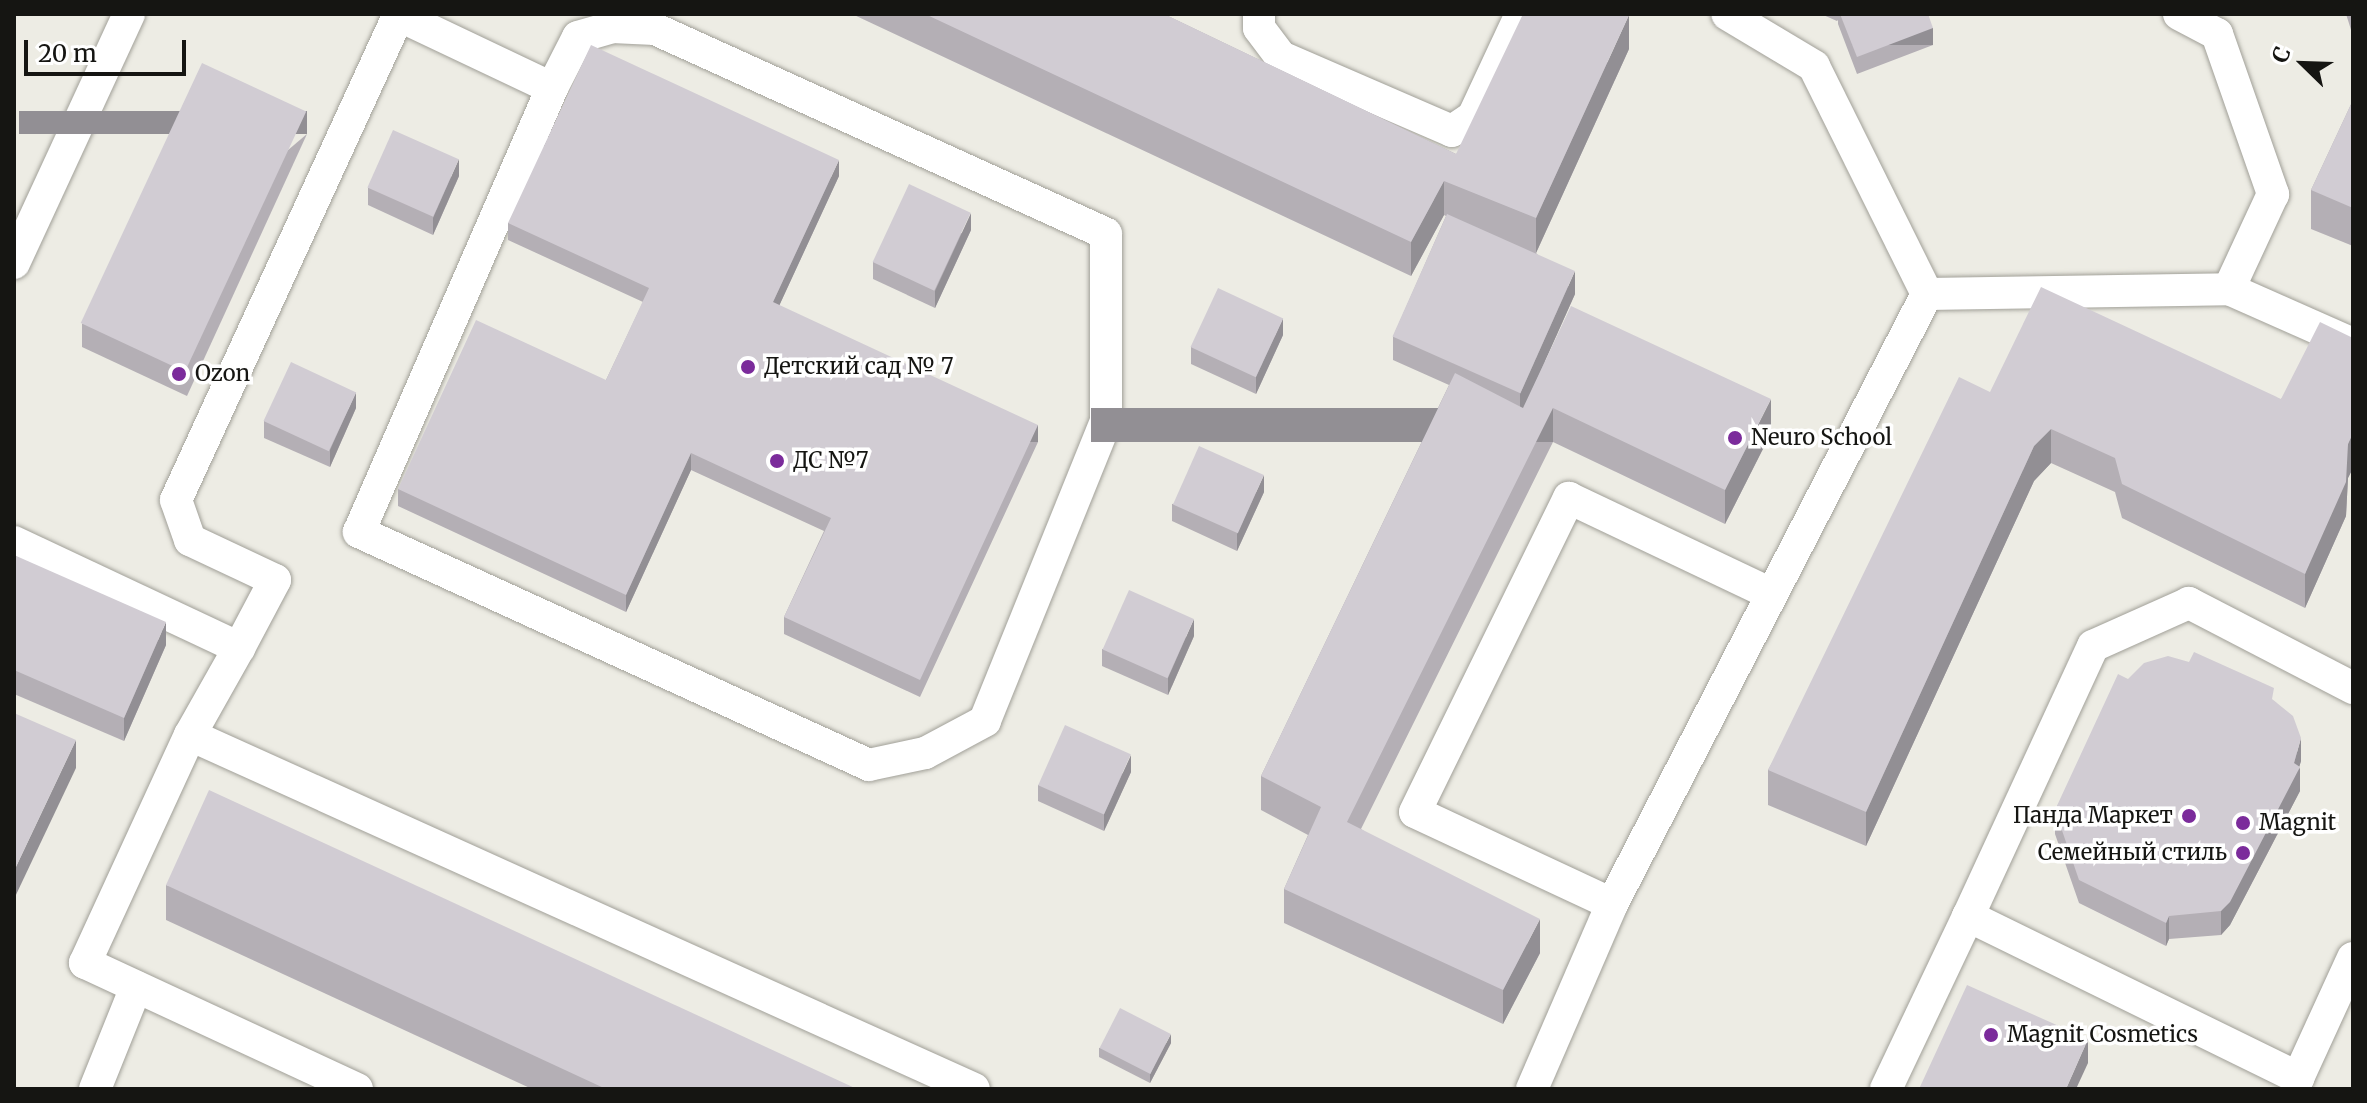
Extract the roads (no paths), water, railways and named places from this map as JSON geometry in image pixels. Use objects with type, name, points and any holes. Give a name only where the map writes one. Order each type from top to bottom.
[{"type":"lane","points":[[14,263],[129,14]]},
{"type":"lane","points":[[1259,14],[1259,28],[1281,57],[1452,131],[1473,117],[1521,14]]},
{"type":"lane","points":[[1727,14],[1814,66],[1927,294]]},
{"type":"lane","points":[[2179,14],[2217,34],[2273,194],[2229,289]]},
{"type":"lane","points":[[357,1089],[85,963],[190,735],[275,580],[190,540],[176,500],[399,15],[552,88]]},
{"type":"lane","points":[[612,27],[655,29],[1106,234],[1106,421],[985,721],[925,753],[869,765],[359,532],[552,88],[578,37],[612,27]]},
{"type":"lane","points":[[1927,294],[2229,289],[2353,344]]},
{"type":"lane","points":[[1532,1089],[1612,904],[1767,592],[1927,294]]},
{"type":"lane","points":[[1612,904],[1415,812],[1569,498],[1767,592]]},
{"type":"lane","points":[[14,542],[239,648]]},
{"type":"lane","points":[[1886,1089],[2093,646],[2189,603],[2353,688]]},
{"type":"lane","points":[[190,735],[974,1089]]},
{"type":"lane","points":[[1968,916],[2298,1078],[2353,958]]},
{"type":"lane","points":[[95,1089],[136,987]]},
{"type":"place","name":"Детский сад № 7","points":[[748,367]]},
{"type":"place","name":"Ozon","points":[[179,374]]},
{"type":"place","name":"Neuro School","points":[[1735,438]]},
{"type":"place","name":"ДС №7","points":[[777,461]]},
{"type":"place","name":"Панда Маркет","points":[[2189,816]]},
{"type":"place","name":"Magnit","points":[[2243,823]]},
{"type":"place","name":"Семейный стиль","points":[[2243,853]]},
{"type":"place","name":"Magnit Cosmetics","points":[[1991,1035]]}]
